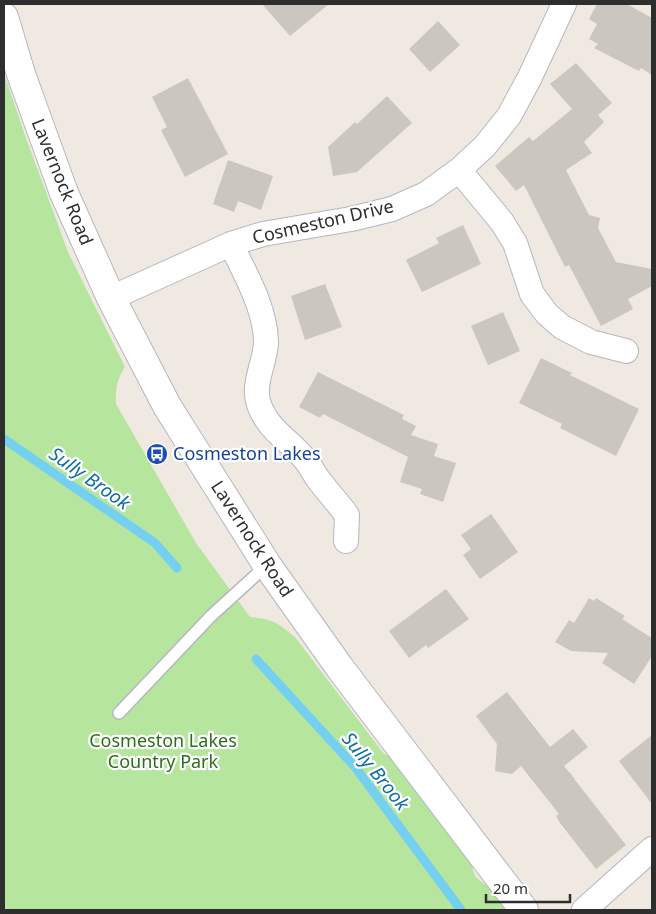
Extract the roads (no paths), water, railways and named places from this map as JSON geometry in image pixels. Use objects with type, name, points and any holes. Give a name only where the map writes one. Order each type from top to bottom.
[{"type":"main road","name":"Lavernock Road","points":[[4,17],[21,74],[68,201],[112,298],[167,406],[267,565],[340,668],[524,910]]},
{"type":"street","name":"Cosmeston Drive","points":[[112,298],[231,244],[263,234],[351,219],[392,208],[426,194],[459,170],[485,146],[509,116],[530,77],[564,4]]},
{"type":"street","points":[[459,170],[502,222],[515,243],[532,294],[548,314],[562,327],[591,342],[626,351]]},
{"type":"street","points":[[231,244],[263,319],[266,342],[258,380],[258,399],[265,418],[277,433],[305,458],[318,479],[347,514],[346,541]]},
{"type":"street","points":[[584,910],[652,849]]},
{"type":"lane","points":[[119,713],[211,616],[267,565]]},
{"type":"waterway","name":"Sully Brook","points":[[4,439],[155,543],[177,568]]},
{"type":"waterway","name":"Sully Brook","points":[[256,659],[355,767],[461,910]]},
{"type":"place","name":"Cosmeston Lakes","points":[[157,454]]},
{"type":"park label","name":"Cosmeston Lakes Country Park","points":[[163,751]]}]
